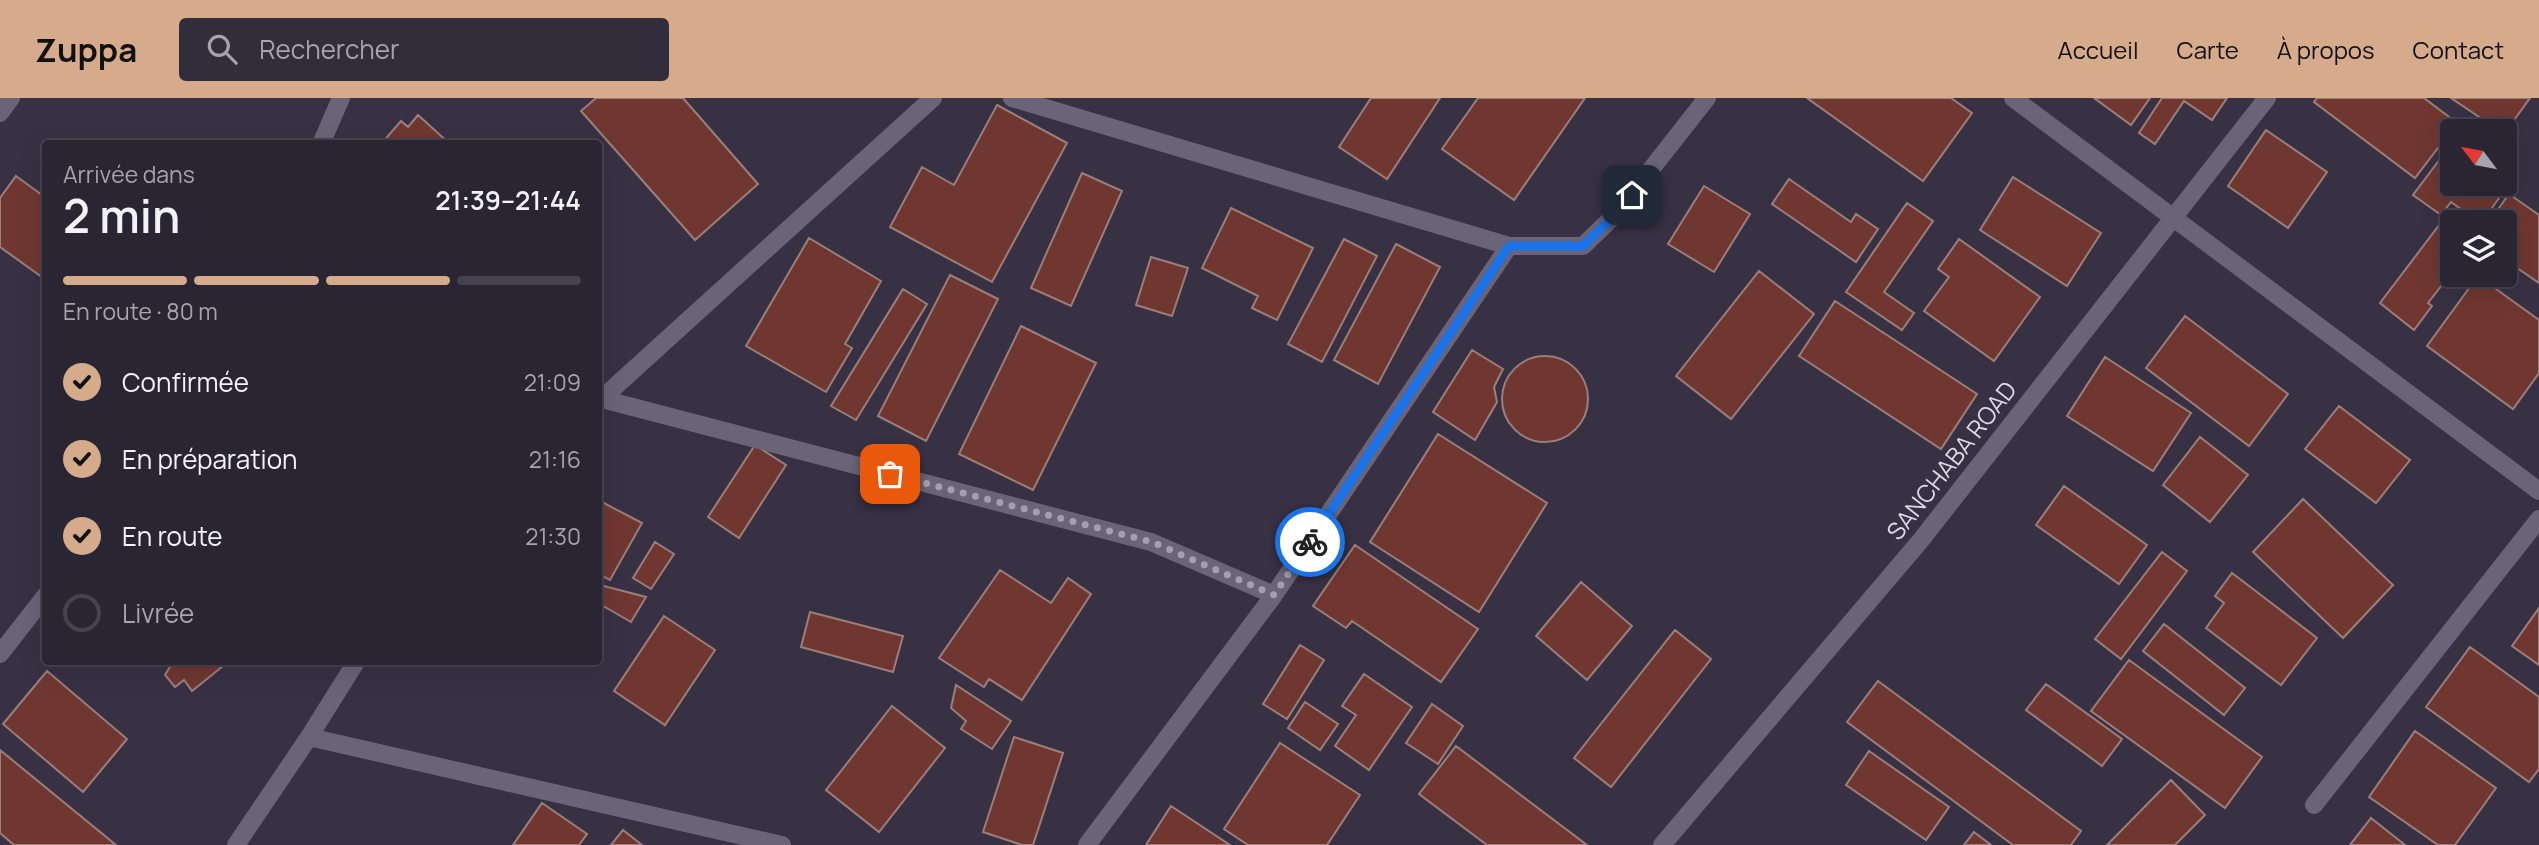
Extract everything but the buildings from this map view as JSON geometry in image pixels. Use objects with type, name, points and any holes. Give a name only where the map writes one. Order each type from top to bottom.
[{"type":"street","points":[[0,113],[11,98]]},
{"type":"street","points":[[323,140],[341,98]]},
{"type":"street","points":[[602,399],[933,98]]},
{"type":"street","points":[[1013,98],[1509,246],[1583,246],[1616,214],[1707,98]]},
{"type":"street","points":[[2013,98],[2539,491]]},
{"type":"street","name":"SANCHABA ROAD","points":[[1662,845],[1921,540],[2267,98]]},
{"type":"street","points":[[1087,845],[1274,595],[1509,246]]},
{"type":"street","points":[[602,402],[1152,542],[1274,595]]},
{"type":"street","points":[[2314,805],[2539,519]]},
{"type":"street","points":[[0,654],[42,600]]},
{"type":"street","points":[[236,845],[354,665]]},
{"type":"street","points":[[309,737],[782,845]]},
{"type":"way so far","points":[[890,474],[1152,542],[1274,595],[1310,542]]},
{"type":"route","points":[[1310,542],[1509,246],[1583,246],[1632,195]]}]
